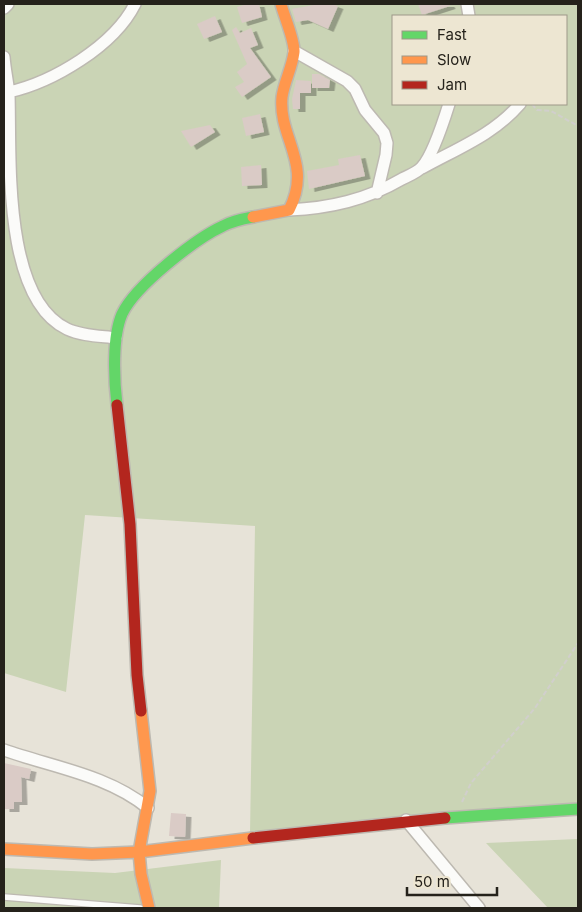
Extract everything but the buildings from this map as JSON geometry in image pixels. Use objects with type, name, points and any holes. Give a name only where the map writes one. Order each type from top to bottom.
[{"type":"street","points":[[4,8],[8,4]]},
{"type":"street","points":[[8,92],[38,83],[63,71],[115,33],[135,4]]},
{"type":"street","points":[[281,4],[294,51],[287,72],[282,98],[284,116],[298,168],[296,191],[289,210]]},
{"type":"street","points":[[294,51],[347,81],[354,89],[364,110],[384,133],[387,143],[386,155],[377,193]]},
{"type":"street","points":[[4,58],[8,92],[13,213],[18,249],[26,276],[37,299],[52,318],[67,329],[84,334],[116,338]]},
{"type":"street","points":[[422,168],[437,139],[449,105]]},
{"type":"street","points":[[149,908],[141,874],[139,852],[150,791],[137,675],[130,524],[116,396],[116,338],[122,314],[134,294],[180,254],[222,226],[235,221],[289,210],[319,208],[377,193],[477,141],[505,121],[519,105]]},
{"type":"street","points":[[4,750],[102,781],[133,796],[148,808]]},
{"type":"street","points":[[4,849],[92,854],[139,852],[406,820],[456,815],[578,808]]},
{"type":"street","points":[[406,820],[479,908]]},
{"type":"lane","points":[[4,897],[64,905],[140,908]]},
{"type":"path","points":[[533,105],[537,110],[551,111],[578,126]]},
{"type":"path","points":[[456,815],[472,783],[535,708],[578,644]]},
{"type":"green space","points":[[4,4],[578,4],[578,810],[250,834],[255,526],[85,515],[66,692],[4,673]]},
{"type":"green space","points":[[578,839],[578,908],[548,908],[486,843]]},
{"type":"green space","points":[[221,860],[219,908],[4,908],[4,868],[115,873]]},
{"type":"traffic: fast","points":[[117,405],[115,346],[119,323],[129,303],[152,277],[197,241],[226,224],[253,217]]},
{"type":"traffic: fast","points":[[445,818],[578,809]]},
{"type":"traffic: slow","points":[[253,217],[289,210],[295,193],[297,178],[296,164],[282,112],[283,91],[292,64],[294,47],[281,4]]},
{"type":"traffic: slow","points":[[141,711],[150,791],[139,852],[141,874],[149,908]]},
{"type":"traffic: slow","points":[[4,849],[92,854],[139,852],[253,838]]},
{"type":"traffic: jam","points":[[117,405],[130,524],[137,675],[141,711]]},
{"type":"traffic: jam","points":[[253,838],[445,818]]}]
